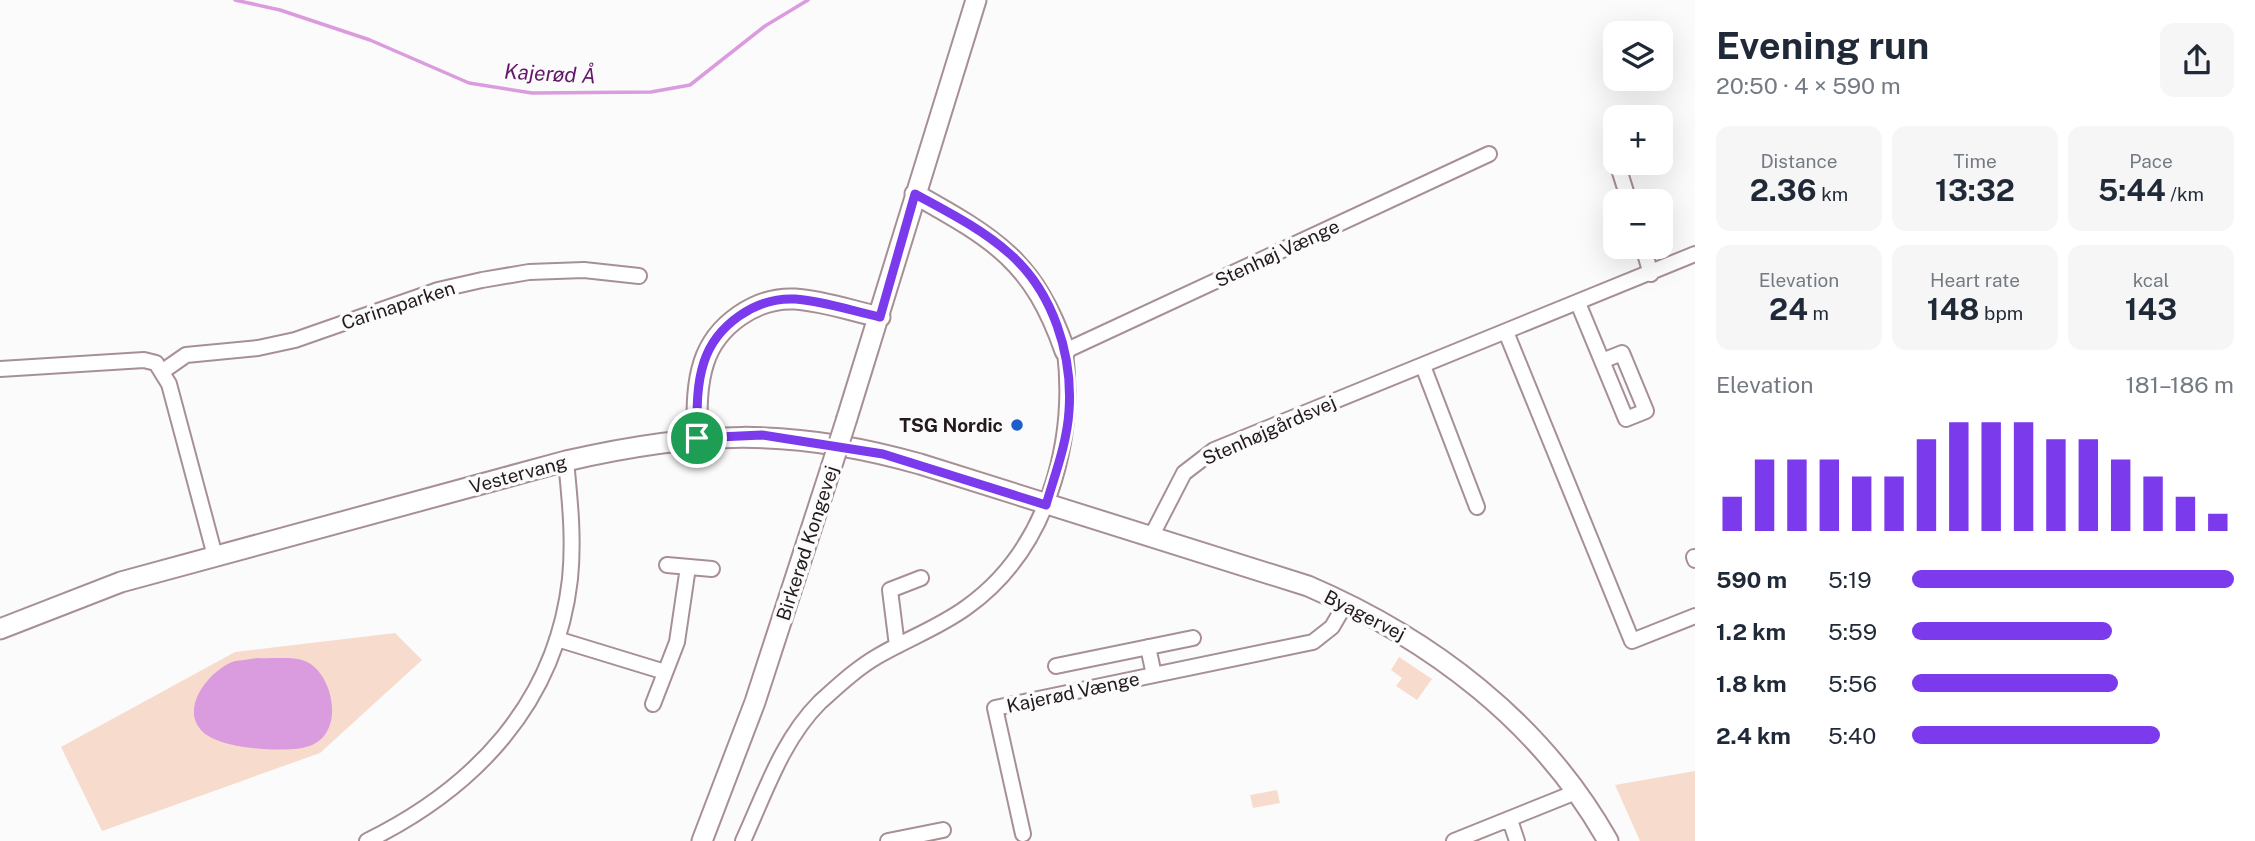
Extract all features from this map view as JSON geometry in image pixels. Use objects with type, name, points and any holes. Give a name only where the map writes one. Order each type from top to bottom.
[{"type":"street","name":"Birkerød Kongevej","points":[[702,841],[755,702],[880,317],[915,194],[976,0]]},
{"type":"street","name":"Stenhøj Vænge","points":[[1065,351],[1489,154]]},
{"type":"street","points":[[743,841],[789,740],[818,704],[846,679],[897,646],[966,608],[999,580],[1026,545],[1046,505],[1064,444],[1069,412],[1065,351],[1053,314],[1042,294],[1012,256],[976,228],[915,194]]},
{"type":"street","name":"Stenhøjgårdsvej","points":[[1151,537],[1170,495],[1196,461],[1233,442],[1695,254]]},
{"type":"street","points":[[1647,259],[1651,274]]},
{"type":"street","name":"Carinaparken","points":[[163,371],[186,355],[258,348],[295,340],[438,290],[482,279],[529,272],[584,270],[639,276]]},
{"type":"street","points":[[697,438],[699,384],[704,362],[722,332],[748,310],[769,302],[793,299],[880,317]]},
{"type":"street","points":[[1578,303],[1602,361]]},
{"type":"street","points":[[1506,332],[1632,641],[1695,616]]},
{"type":"street","points":[[0,369],[144,360],[156,363],[163,371],[215,556]]},
{"type":"street","points":[[1423,366],[1477,507]]},
{"type":"street","name":"Vestervang","points":[[0,629],[121,582],[566,461],[637,445],[697,438],[762,435],[883,454],[1046,505]]},
{"type":"street","points":[[367,841],[383,838],[469,776],[504,738],[532,695],[557,639],[570,580],[573,522],[566,461]]},
{"type":"street","name":"Byagervej","points":[[1046,505],[1308,586],[1407,635],[1463,674],[1516,720],[1576,792],[1608,841]]},
{"type":"street","points":[[667,565],[712,569]]},
{"type":"street","points":[[653,704],[677,642],[688,567]]},
{"type":"street","points":[[897,646],[890,590],[921,578]]},
{"type":"street","name":"Kajerød Vænge","points":[[1023,834],[995,708],[1313,642],[1332,627],[1346,603]]},
{"type":"street","name":"Kajerød Vænge","points":[[1056,666],[1193,638]]},
{"type":"street","points":[[557,639],[665,672]]},
{"type":"street","name":"Kajerød Vænge","points":[[1148,647],[1154,675]]},
{"type":"street","points":[[1454,841],[1576,792]]},
{"type":"street","points":[[1510,820],[1517,841]]},
{"type":"street","points":[[888,841],[943,830]]},
{"type":"shaded area","points":[[395,633],[422,660],[320,753],[102,831],[61,747],[235,652]]},
{"type":"shaded area","points":[[1399,657],[1432,679],[1417,700],[1396,686],[1402,678],[1391,670]]},
{"type":"shaded area","points":[[257,658],[300,659],[315,668],[324,679],[332,706],[331,721],[326,733],[317,743],[292,749],[236,746],[211,738],[196,723],[196,702],[207,681],[225,665]]},
{"type":"shaded area","points":[[1695,771],[1695,841],[1640,841],[1615,785]]},
{"type":"shaded area","points":[[1277,790],[1280,803],[1253,808],[1250,795]]},
{"type":"waterway","name":"Kajerød Å","points":[[235,0],[280,10],[370,40],[469,83],[532,93],[651,92],[690,85],[765,26],[808,0]]},
{"type":"place","name":"TSG Nordic","points":[[1017,425]]},
{"type":"route","points":[[915,194],[976,228],[1012,256],[1036,284],[1053,314],[1065,351],[1069,412],[1064,444],[1046,505],[920,464],[831,444],[762,435],[697,438],[699,384],[704,362],[714,341],[729,323],[748,310],[769,302],[793,299],[816,301],[880,317],[915,194]]}]
